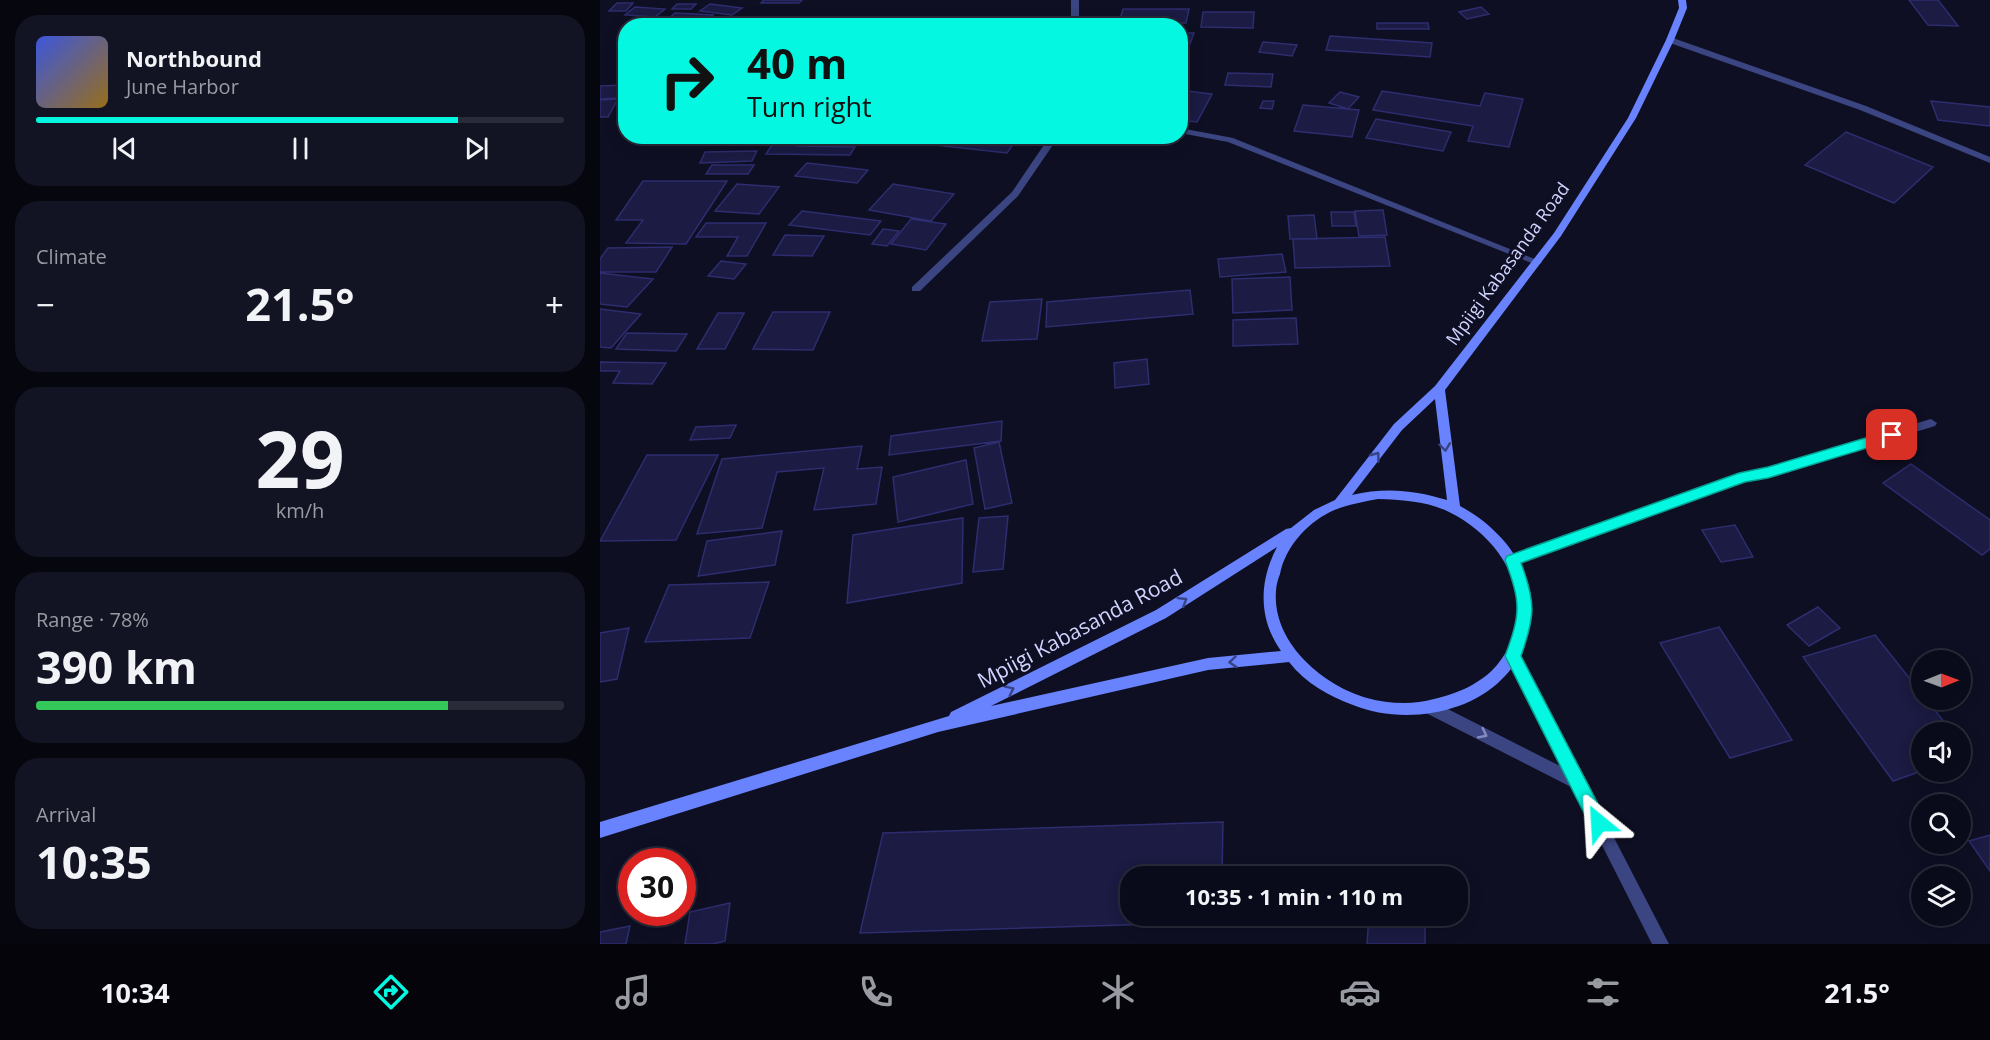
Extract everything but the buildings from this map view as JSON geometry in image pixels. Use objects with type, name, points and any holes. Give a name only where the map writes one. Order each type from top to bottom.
[{"type":"main road","name":"Mpiigi Kabasanda Road","points":[[938,725],[1161,614],[1318,513],[1340,502],[1398,427],[1439,389],[1558,234],[1632,117],[1670,40],[1683,8],[1682,0]]},
{"type":"main road","points":[[1439,389],[1454,508]]},
{"type":"main road","points":[[1299,527],[1281,549],[1271,574],[1269,602],[1276,630],[1291,656],[1317,682],[1352,700],[1391,709],[1431,708],[1464,698],[1493,680],[1513,656],[1524,624],[1524,592],[1513,560],[1488,530],[1454,508],[1417,497],[1378,494],[1340,502]]},
{"type":"main road","name":"Mpiigi Kabasanda Road","points":[[600,830],[938,725],[1208,664],[1291,656]]},
{"type":"street","points":[[1075,0],[1075,18]]},
{"type":"street","points":[[1670,40],[1863,108],[1990,160]]},
{"type":"street","points":[[1188,132],[1230,140],[1537,262]]},
{"type":"street","points":[[916,289],[1015,194],[1049,144]]},
{"type":"street","points":[[1513,560],[1744,477],[1768,472],[1931,423]]},
{"type":"street","points":[[1513,656],[1661,944]]},
{"type":"street","points":[[1431,708],[1578,783]]},
{"type":"route","points":[[1599,823],[1513,656],[1524,624],[1524,592],[1513,560],[1744,477],[1892,435]]}]
